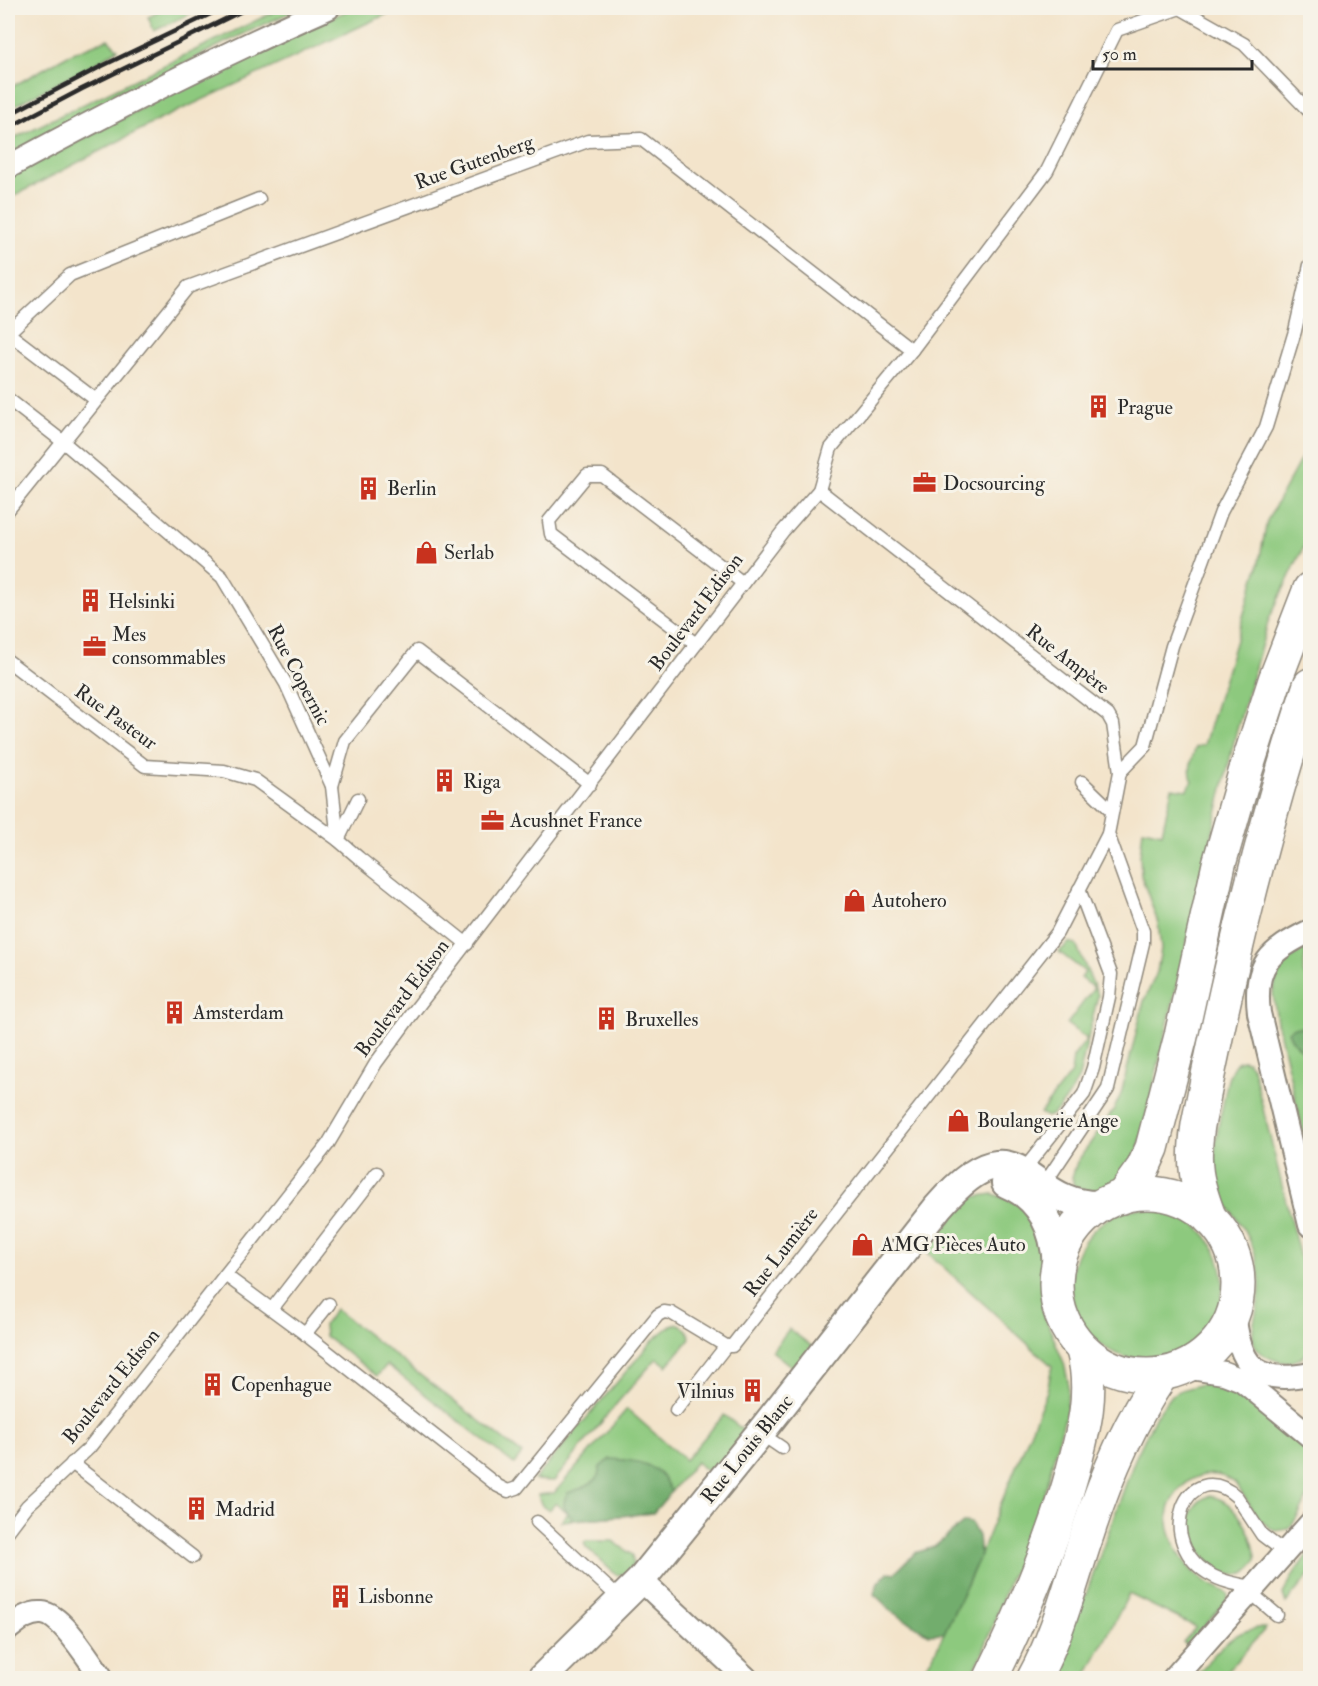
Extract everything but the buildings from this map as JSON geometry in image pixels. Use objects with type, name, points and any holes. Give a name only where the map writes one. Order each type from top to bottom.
[{"type":"main road","points":[[1112,1201],[1143,1168],[1152,1148],[1172,1075],[1203,932],[1234,811],[1259,725],[1306,600],[1311,579]]},
{"type":"main road","points":[[1210,1219],[1200,1192],[1194,1165],[1198,1125],[1253,875],[1277,787],[1311,685]]},
{"type":"main road","points":[[1143,1193],[1164,1195],[1184,1201],[1210,1219],[1227,1240],[1234,1257],[1238,1284],[1234,1311],[1215,1345],[1201,1357],[1173,1371],[1143,1375],[1124,1373],[1106,1366],[1083,1350],[1067,1328],[1059,1311],[1056,1293],[1058,1265],[1064,1247],[1073,1230],[1086,1216],[1112,1201],[1143,1193]]},
{"type":"main road","points":[[991,1678],[1036,1581],[1070,1482],[1088,1405],[1088,1376],[1083,1350]]},
{"type":"main road","points":[[1034,1678],[1050,1644],[1107,1478],[1125,1438],[1173,1371]]},
{"type":"street","points":[[8,167],[129,102],[231,51],[328,8]]},
{"type":"street","points":[[1309,1210],[1257,1000],[1260,979],[1272,955],[1284,945],[1311,931]]},
{"type":"street","name":"Rue Louis Blanc","points":[[547,1677],[771,1441],[938,1207],[957,1186],[980,1169],[1001,1164],[1028,1182],[1074,1202],[1112,1201]]},
{"type":"street","points":[[1028,1182],[1031,1198],[1045,1216],[1056,1246],[1058,1265]]},
{"type":"street","points":[[1234,1311],[1240,1348],[1245,1358],[1258,1370],[1274,1376],[1311,1374]]},
{"type":"street","points":[[1173,1371],[1224,1373],[1242,1380],[1300,1420],[1311,1436]]},
{"type":"street","points":[[1174,1678],[1190,1653],[1252,1590],[1311,1524]]},
{"type":"street","points":[[640,1580],[746,1678]]},
{"type":"street","points":[[8,1629],[28,1615],[44,1613],[51,1615],[63,1626],[102,1678]]},
{"type":"lane","points":[[819,490],[831,448],[912,350],[1047,171],[1117,30],[1180,8],[1244,44],[1311,112]]},
{"type":"lane","name":"Rue Gutenberg","points":[[8,510],[188,287],[588,141],[641,139],[912,350]]},
{"type":"lane","points":[[96,400],[8,333],[70,275],[259,199]]},
{"type":"lane","points":[[1120,772],[1145,746],[1172,646],[1221,512],[1266,427],[1295,331],[1311,265]]},
{"type":"lane","name":"Rue Copernic","points":[[8,399],[62,441],[222,577],[286,684],[332,786],[338,840]]},
{"type":"lane","points":[[696,644],[551,534],[549,521],[587,475],[602,475],[743,583]]},
{"type":"lane","name":"Rue Ampère","points":[[819,490],[1108,715],[1113,724],[1120,772],[1108,834],[1057,933]]},
{"type":"lane","name":"Boulevard Edison","points":[[11,1528],[27,1506],[88,1448],[328,1144],[376,1063],[783,531],[819,490]]},
{"type":"lane","points":[[332,786],[345,741],[417,651],[590,784]]},
{"type":"lane","name":"Rue Pasteur","points":[[8,661],[145,766],[224,771],[255,780],[338,840]]},
{"type":"lane","points":[[1082,782],[1112,811]]},
{"type":"lane","points":[[358,799],[338,840],[467,944]]},
{"type":"lane","points":[[1028,1182],[1108,1089],[1143,943],[1143,931],[1108,834]]},
{"type":"lane","points":[[1028,1182],[1084,1094],[1093,1068],[1109,998],[1111,974],[1079,889]]},
{"type":"lane","name":"Rue Lumière","points":[[726,1346],[732,1346],[1057,933]]},
{"type":"lane","points":[[272,1310],[377,1173]]},
{"type":"lane","points":[[225,1275],[305,1334],[498,1486],[508,1491],[517,1488],[542,1460],[658,1315],[664,1312],[671,1312],[726,1346],[676,1410]]},
{"type":"lane","points":[[305,1334],[329,1304]]},
{"type":"lane","points":[[72,1463],[193,1557]]},
{"type":"lane","points":[[1277,1615],[1252,1590],[1215,1577],[1202,1569],[1188,1553],[1180,1532],[1180,1512],[1192,1492],[1201,1486],[1223,1487],[1237,1497],[1262,1535],[1286,1552]]},
{"type":"lane","points":[[537,1522],[621,1600]]},
{"type":"green space","points":[[167,8],[202,8],[154,31],[148,17]]},
{"type":"green space","points":[[282,8],[300,8],[226,42],[8,155],[8,141]]},
{"type":"green space","points":[[353,8],[400,8],[161,119],[8,199],[8,178],[213,71]]},
{"type":"green space","points":[[108,39],[118,49],[8,109],[8,89],[68,55]]},
{"type":"green space","points":[[1310,442],[1310,534],[1269,619],[1236,733],[1138,1151],[1116,1182],[1095,1192],[1074,1187],[1072,1177],[1077,1162],[1114,1109],[1121,1094],[1144,1001],[1157,972],[1161,949],[1158,923],[1141,875],[1140,855],[1143,829],[1162,833],[1172,788],[1188,790],[1192,780],[1190,771],[1192,759],[1196,747],[1204,745],[1258,567],[1267,521]]},
{"type":"green space","points":[[1070,942],[1076,945],[1098,995],[1079,1077],[1061,1106],[1047,1117],[1040,1113],[1071,1073],[1073,1057],[1087,1039],[1067,1024],[1094,988],[1081,978],[1085,972],[1059,952]]},
{"type":"green space","points":[[1306,948],[1303,973],[1310,980],[1310,1161],[1277,1022],[1273,993],[1276,978],[1286,962]]},
{"type":"green space","points":[[1294,1027],[1310,1028],[1310,1056],[1292,1039],[1288,1031]]},
{"type":"green space","points":[[1242,1060],[1247,1061],[1253,1068],[1310,1298],[1310,1350],[1291,1362],[1282,1362],[1266,1356],[1254,1344],[1253,1327],[1260,1288],[1256,1257],[1248,1237],[1222,1194],[1218,1181],[1216,1143],[1227,1082],[1234,1066]]},
{"type":"green space","points":[[993,1194],[1020,1204],[1047,1247],[1042,1274],[1042,1310],[1064,1363],[1068,1381],[1067,1409],[1029,1549],[1011,1575],[982,1655],[970,1678],[915,1678],[932,1658],[972,1574],[1047,1391],[1052,1366],[928,1253],[966,1198]]},
{"type":"green space","points":[[1147,1208],[1176,1213],[1201,1230],[1218,1255],[1223,1284],[1218,1313],[1201,1338],[1176,1355],[1147,1360],[1118,1355],[1093,1338],[1076,1313],[1071,1284],[1076,1255],[1093,1230],[1118,1213]]},
{"type":"green space","points":[[335,1309],[522,1454],[514,1464],[387,1365],[377,1376],[325,1336],[324,1325]]},
{"type":"green space","points":[[672,1325],[683,1326],[690,1339],[667,1366],[657,1358],[554,1481],[534,1480],[652,1341]]},
{"type":"green space","points":[[789,1329],[814,1348],[796,1370],[772,1351]]},
{"type":"green space","points":[[1202,1384],[1223,1386],[1238,1393],[1273,1420],[1304,1450],[1309,1457],[1312,1475],[1308,1496],[1299,1515],[1288,1529],[1275,1531],[1261,1521],[1235,1483],[1221,1476],[1208,1475],[1195,1478],[1184,1485],[1175,1495],[1170,1508],[1168,1522],[1171,1536],[1181,1557],[1190,1569],[1228,1594],[1227,1601],[1188,1645],[1183,1642],[1196,1627],[1129,1594],[1085,1678],[1044,1678],[1085,1597],[1135,1459],[1155,1417],[1171,1395]]},
{"type":"green space","points":[[627,1409],[685,1460],[724,1415],[747,1433],[712,1475],[696,1462],[653,1513],[561,1521],[567,1513],[556,1503],[549,1510],[541,1504],[538,1495],[554,1493]]},
{"type":"green space","points":[[610,1459],[647,1465],[660,1474],[671,1492],[653,1513],[573,1520],[564,1508],[567,1493],[582,1488],[597,1479],[600,1467]]},
{"type":"green space","points":[[1208,1496],[1218,1498],[1234,1510],[1251,1537],[1256,1561],[1246,1572],[1234,1575],[1221,1571],[1198,1549],[1192,1535],[1190,1520],[1195,1507]]},
{"type":"green space","points":[[964,1522],[971,1523],[978,1536],[980,1556],[944,1633],[928,1634],[894,1613],[874,1594],[878,1583],[888,1572],[895,1573],[915,1553],[934,1547]]},
{"type":"green space","points":[[586,1541],[613,1541],[632,1555],[633,1565],[628,1573],[616,1575],[586,1547],[584,1543]]},
{"type":"green space","points":[[1310,1551],[1310,1574],[1286,1603],[1283,1594]]},
{"type":"green space","points":[[1266,1628],[1221,1678],[1194,1678],[1229,1640],[1247,1630]]},
{"type":"railway","points":[[8,115],[100,67],[223,8]]},
{"type":"railway","points":[[8,128],[248,8]]},
{"type":"place","name":"Prague","points":[[1099,407]]},
{"type":"place","name":"Docsourcing","points":[[925,483]]},
{"type":"place","name":"Berlin","points":[[369,488]]},
{"type":"place","name":"Serlab","points":[[426,552]]},
{"type":"place","name":"Helsinki","points":[[90,601]]},
{"type":"place","name":"Mes consommables","points":[[94,646]]},
{"type":"place","name":"Riga","points":[[445,781]]},
{"type":"place","name":"Acushnet France","points":[[492,820]]},
{"type":"place","name":"Autohero","points":[[854,900]]},
{"type":"place","name":"Amsterdam","points":[[175,1012]]},
{"type":"place","name":"Bruxelles","points":[[607,1019]]},
{"type":"place","name":"Boulangerie Ange","points":[[959,1120]]},
{"type":"place","name":"AMG Pièces Auto","points":[[863,1244]]},
{"type":"place","name":"Copenhague","points":[[213,1384]]},
{"type":"place","name":"Vilnius","points":[[752,1391]]},
{"type":"place","name":"Madrid","points":[[197,1509]]},
{"type":"place","name":"Lisbonne","points":[[340,1596]]}]
